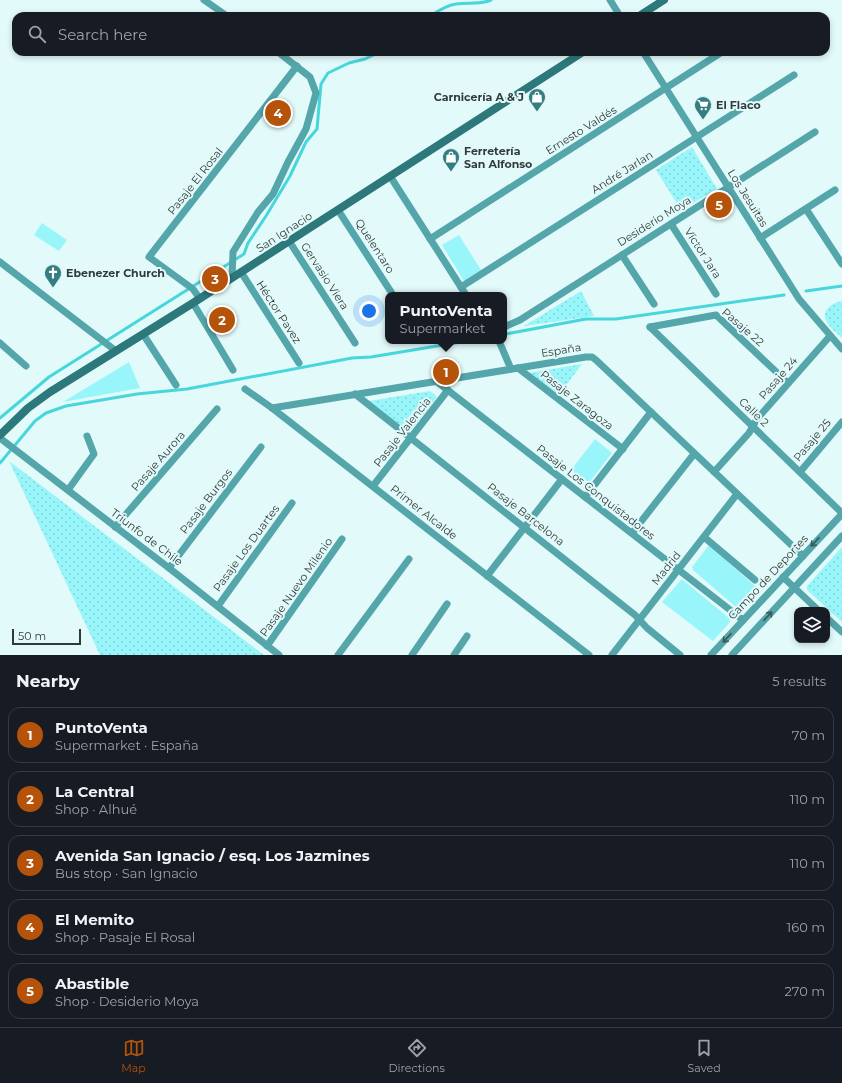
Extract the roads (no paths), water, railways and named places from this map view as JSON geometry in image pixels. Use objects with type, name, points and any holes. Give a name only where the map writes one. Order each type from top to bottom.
[{"type":"main road","points":[[645,12],[664,0]]},
{"type":"main road","name":"San Ignacio","points":[[0,436],[28,408],[112,349],[143,334],[196,301],[577,56]]},
{"type":"street","points":[[204,0],[221,12]]},
{"type":"street","points":[[610,0],[618,12]]},
{"type":"street","points":[[232,278],[233,254],[258,212],[274,194],[288,162],[306,129],[316,93],[310,77],[283,56]]},
{"type":"street","name":"Los Jesuitas","points":[[645,56],[799,299],[842,349]]},
{"type":"street","name":"Ernesto Valdés","points":[[430,239],[716,56]]},
{"type":"street","name":"Pasaje El Rosal","points":[[233,370],[196,301],[193,290],[150,257],[297,66]]},
{"type":"street","name":"André Jarlan","points":[[461,287],[794,75]]},
{"type":"street","name":"Desiderio Moya","points":[[507,326],[520,320],[815,132]]},
{"type":"street","points":[[390,176],[464,292]]},
{"type":"street","points":[[760,238],[835,190]]},
{"type":"street","points":[[806,209],[842,264]]},
{"type":"street","name":"Quelentaro","points":[[338,210],[391,292]]},
{"type":"street","name":"Víctor Jara","points":[[671,224],[716,294]]},
{"type":"street","name":"Gervasio Viera","points":[[289,241],[355,344]]},
{"type":"street","points":[[622,255],[654,304]]},
{"type":"street","points":[[0,262],[112,349]]},
{"type":"street","name":"Héctor Pavez","points":[[241,272],[299,363]]},
{"type":"street","name":"Pasaje 22","points":[[650,327],[716,315],[788,383]]},
{"type":"street","name":"Calle 2","points":[[650,327],[842,513]]},
{"type":"street","points":[[143,334],[176,385]]},
{"type":"street","name":"Pasaje 24","points":[[714,472],[749,433],[756,419],[830,336]]},
{"type":"street","points":[[0,343],[26,366]]},
{"type":"street","points":[[501,344],[514,368]]},
{"type":"street","name":"España","points":[[272,408],[514,368],[592,357],[803,556]]},
{"type":"street","name":"Pasaje Zaragoza","points":[[514,368],[622,449]]},
{"type":"street","name":"Pasaje Los Conquistadores","points":[[436,381],[743,620]]},
{"type":"street","name":"Primer Alcalde","points":[[245,389],[373,486],[589,655]]},
{"type":"street","name":"Pasaje Valencia","points":[[373,486],[448,390]]},
{"type":"street","name":"Pasaje Barcelona","points":[[355,394],[635,615],[647,628],[680,655]]},
{"type":"street","name":"Pasaje Aurora","points":[[115,527],[217,409]]},
{"type":"street","points":[[586,497],[651,412]]},
{"type":"street","name":"Pasaje 25","points":[[800,472],[842,422]]},
{"type":"street","name":"Triunfo de Chile","points":[[0,436],[10,446],[218,606],[279,655]]},
{"type":"street","points":[[68,490],[94,454],[87,436]]},
{"type":"street","name":"Pasaje Burgos","points":[[169,568],[260,447]]},
{"type":"street","points":[[632,533],[694,454]]},
{"type":"street","points":[[487,576],[562,479]]},
{"type":"street","name":"Madrid","points":[[612,655],[737,494]]},
{"type":"street","name":"Pasaje Los Duartes","points":[[218,606],[292,503]]},
{"type":"street","name":"Campo de Deportes","points":[[710,655],[842,513]]},
{"type":"street","points":[[732,655],[842,536]]},
{"type":"street","points":[[704,537],[755,580]]},
{"type":"street","name":"Pasaje Nuevo Milenio","points":[[268,646],[342,539]]},
{"type":"street","points":[[338,655],[409,559]]},
{"type":"street","points":[[783,577],[815,607]]},
{"type":"street","points":[[412,655],[447,604]]},
{"type":"street","points":[[830,621],[842,632]]},
{"type":"street","points":[[454,655],[467,636]]},
{"type":"waterway","points":[[436,12],[443,8],[460,3],[491,0]]},
{"type":"waterway","points":[[0,418],[49,377],[244,254],[248,243],[290,176],[306,142],[317,129],[321,84],[328,73],[349,63],[371,56]]},
{"type":"waterway","points":[[806,291],[842,286]]},
{"type":"waterway","points":[[507,334],[586,319],[616,319],[784,295]]},
{"type":"waterway","points":[[0,463],[35,421],[46,413],[66,406],[137,394],[187,389],[352,358],[371,357],[449,344]]},
{"type":"place","name":"Carnicería A & J","points":[[537,112]]},
{"type":"place","name":"El Memito","points":[[278,113]]},
{"type":"place","name":"El Flaco","points":[[703,120]]},
{"type":"place","name":"Ferretería San Alfonso","points":[[451,172]]},
{"type":"place","name":"Abastible","points":[[719,205]]},
{"type":"place","name":"Avenida San Ignacio / esq. Los Jazmines","points":[[215,279]]},
{"type":"place","name":"Ebenezer Church","points":[[53,288]]},
{"type":"place","name":"La Central","points":[[222,320]]},
{"type":"place","name":"PuntoVenta","points":[[446,372]]}]
